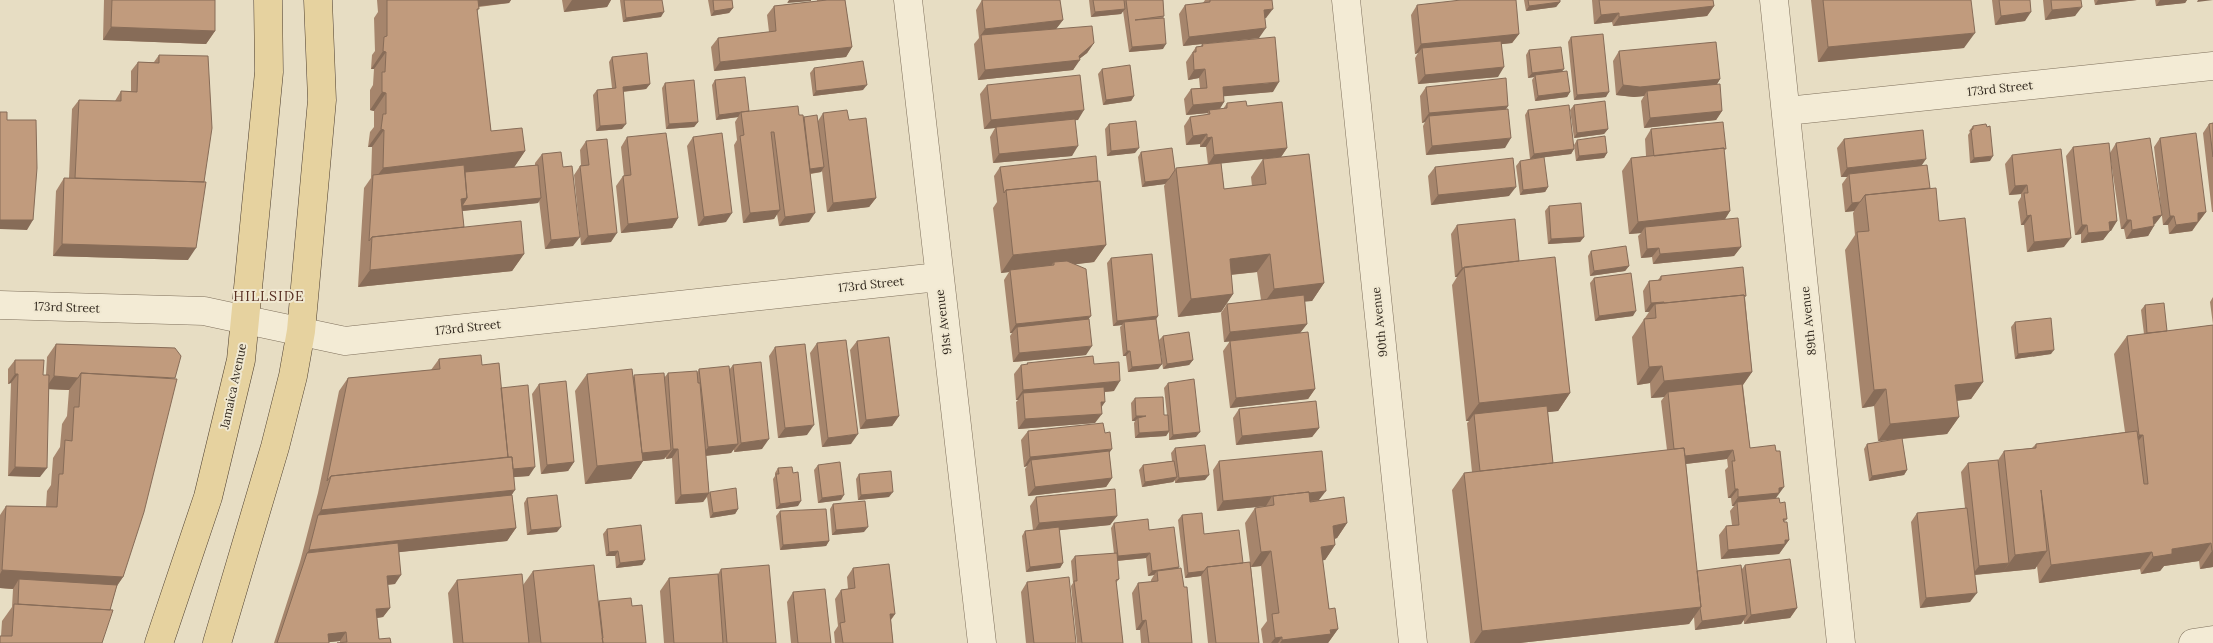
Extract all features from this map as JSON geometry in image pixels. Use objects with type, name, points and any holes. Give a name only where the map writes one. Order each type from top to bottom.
[{"type":"main road","name":"Jamaica Avenue","points":[[159,643],[208,497],[241,360],[269,72],[268,0]]},
{"type":"main road","points":[[217,643],[274,447],[293,376],[301,331],[322,100],[318,0]]},
{"type":"street","name":"91st Avenue","points":[[908,0],[938,277],[982,643]]},
{"type":"street","name":"90th Avenue","points":[[1346,0],[1413,643]]},
{"type":"street","name":"89th Avenue","points":[[1774,0],[1841,643]]},
{"type":"street","name":"173rd Street","points":[[1787,111],[2213,66]]},
{"type":"street","name":"173rd Street","points":[[0,306],[204,311],[345,341],[938,277]]},
{"type":"street","points":[[2193,643],[2213,640]]},
{"type":"building","points":[[112,0],[215,0],[215,31],[111,27]]},
{"type":"building","points":[[387,0],[478,0],[479,9],[477,9],[491,131],[522,128],[525,151],[383,168],[384,130],[381,129],[383,114],[386,114],[386,93],[382,92],[382,72],[385,72],[386,52],[383,51],[384,37],[387,36]]},
{"type":"building","points":[[624,0],[662,0],[664,12],[626,18]]},
{"type":"building","points":[[713,0],[732,0],[733,8],[714,11]]},
{"type":"building","points":[[827,0],[845,0],[852,47],[720,62],[718,38],[776,31],[774,6]]},
{"type":"building","points":[[982,0],[1060,0],[1063,20],[985,29]]},
{"type":"building","points":[[1093,0],[1124,0],[1125,9],[1095,12]]},
{"type":"building","points":[[1126,0],[1163,0],[1164,16],[1135,20],[1164,18],[1166,44],[1132,47]]},
{"type":"building","points":[[1210,0],[1272,0],[1273,9],[1264,10],[1266,28],[1189,37],[1185,5],[1210,2]]},
{"type":"building","points":[[1461,0],[1516,0],[1519,34],[1421,44],[1417,5]]},
{"type":"building","points":[[1528,0],[1560,0],[1560,2],[1529,6]]},
{"type":"building","points":[[1599,0],[1713,0],[1714,6],[1619,17],[1619,13],[1601,15]]},
{"type":"building","points":[[1823,0],[1971,0],[1975,33],[1828,47]]},
{"type":"building","points":[[1999,0],[2030,0],[2031,12],[2001,16]]},
{"type":"building","points":[[2051,0],[2081,0],[2082,7],[2052,10]]},
{"type":"building","points":[[1092,26],[1094,43],[1079,56],[1080,60],[985,70],[981,35]]},
{"type":"building","points":[[1603,34],[1609,92],[1577,95],[1571,37]]},
{"type":"building","points":[[1275,37],[1279,82],[1223,87],[1224,102],[1193,105],[1191,89],[1207,88],[1205,69],[1194,70],[1193,52],[1196,52],[1196,47],[1203,46],[1202,44]]},
{"type":"building","points":[[1501,41],[1504,67],[1425,75],[1422,48]]},
{"type":"building","points":[[1716,42],[1720,79],[1640,87],[1623,85],[1619,51]]},
{"type":"building","points":[[1561,47],[1564,69],[1532,73],[1529,50]]},
{"type":"building","points":[[647,53],[650,84],[623,87],[626,124],[600,126],[597,90],[616,88],[612,57]]},
{"type":"building","points":[[159,55],[208,56],[212,128],[204,182],[75,178],[79,100],[121,101],[121,91],[137,92],[138,62],[159,63]]},
{"type":"building","points":[[863,61],[867,85],[816,91],[814,68]]},
{"type":"building","points":[[1130,65],[1134,96],[1106,100],[1102,69]]},
{"type":"building","points":[[1567,71],[1570,92],[1538,96],[1535,75]]},
{"type":"building","points":[[1080,75],[1084,110],[991,120],[987,85]]},
{"type":"building","points":[[745,77],[749,111],[719,115],[715,80]]},
{"type":"building","points":[[1506,78],[1508,106],[1429,113],[1426,87]]},
{"type":"building","points":[[694,80],[698,122],[669,124],[665,83]]},
{"type":"building","points":[[1720,84],[1722,111],[1650,118],[1647,91]]},
{"type":"building","points":[[1246,101],[1247,106],[1282,102],[1287,148],[1214,155],[1212,137],[1207,138],[1207,134],[1193,136],[1190,117],[1210,114],[1209,110],[1227,108],[1227,103]]},
{"type":"building","points":[[1605,101],[1608,129],[1577,133],[1574,105]]},
{"type":"building","points":[[1569,105],[1574,149],[1534,154],[1528,110]]},
{"type":"building","points":[[798,106],[799,115],[803,115],[815,213],[785,217],[774,132],[771,132],[780,210],[750,213],[740,136],[744,135],[741,112]]},
{"type":"building","points":[[1508,109],[1511,138],[1432,146],[1429,116]]},
{"type":"building","points":[[847,110],[849,120],[866,118],[876,198],[833,203],[823,113]]},
{"type":"building","points":[[0,112],[7,112],[7,120],[36,120],[37,168],[33,220],[0,220]]},
{"type":"building","points":[[817,115],[824,167],[810,169],[804,117]]},
{"type":"building","points":[[1075,119],[1078,146],[999,154],[996,127]]},
{"type":"building","points":[[1136,121],[1139,148],[1111,151],[1109,124]]},
{"type":"building","points":[[1723,122],[1726,149],[1654,156],[1651,129]]},
{"type":"building","points":[[2213,123],[2213,157],[2209,124]]},
{"type":"building","points":[[1986,124],[1987,127],[1990,126],[1993,156],[1974,158],[1971,130],[1973,126]]},
{"type":"building","points":[[1923,130],[1926,159],[1847,168],[1844,139]]},
{"type":"building","points":[[666,133],[678,218],[628,224],[623,176],[631,175],[627,137]]},
{"type":"building","points":[[722,133],[732,213],[704,217],[693,137]]},
{"type":"building","points":[[2196,133],[2206,212],[2198,213],[2198,222],[2176,225],[2174,216],[2170,216],[2160,138]]},
{"type":"building","points":[[1605,136],[1607,153],[1579,156],[1577,140]]},
{"type":"building","points":[[2150,138],[2162,215],[2153,217],[2154,226],[2132,230],[2131,220],[2127,220],[2116,143]]},
{"type":"building","points":[[607,139],[617,233],[588,236],[580,166],[589,165],[586,141]]},
{"type":"building","points":[[2109,143],[2117,221],[2109,222],[2110,231],[2088,233],[2087,225],[2082,225],[2073,147]]},
{"type":"building","points":[[1172,148],[1175,170],[1169,179],[1145,182],[1141,152]]},
{"type":"building","points":[[1724,148],[1730,211],[1638,222],[1631,158]]},
{"type":"building","points":[[2061,149],[2071,238],[2034,242],[2031,215],[2027,216],[2024,193],[2028,193],[2027,185],[2015,186],[2012,155]]},
{"type":"building","points":[[561,152],[563,167],[572,166],[580,237],[551,240],[542,154]]},
{"type":"building","points":[[1309,154],[1324,283],[1274,289],[1270,254],[1230,259],[1233,294],[1191,299],[1176,168],[1221,163],[1224,189],[1266,184],[1263,159]]},
{"type":"building","points":[[1096,156],[1098,181],[1006,190],[1004,193],[1000,167]]},
{"type":"building","points":[[1544,157],[1548,187],[1523,190],[1520,161]]},
{"type":"building","points":[[1513,158],[1516,187],[1438,195],[1435,167]]},
{"type":"building","points":[[464,165],[467,198],[461,199],[464,227],[372,237],[369,241],[373,175]]},
{"type":"building","points":[[538,165],[541,198],[462,206],[467,198],[465,172]]},
{"type":"building","points":[[1927,165],[1930,188],[1865,195],[1860,202],[1852,203],[1849,174]]},
{"type":"building","points":[[64,178],[206,182],[196,248],[62,244]]},
{"type":"building","points":[[1100,181],[1106,245],[1013,255],[1006,190]]},
{"type":"building","points":[[1936,188],[1939,221],[1965,218],[1983,382],[1955,385],[1959,417],[1890,424],[1886,389],[1874,390],[1857,232],[1869,231],[1865,195]]},
{"type":"building","points":[[1581,203],[1584,237],[1551,239],[1549,206]]},
{"type":"building","points":[[1738,218],[1741,247],[1660,254],[1659,248],[1647,249],[1645,227]]},
{"type":"building","points":[[1515,219],[1519,261],[1462,268],[1457,225]]},
{"type":"building","points":[[521,221],[524,254],[370,270],[372,237]]},
{"type":"building","points":[[1626,246],[1629,266],[1594,271],[1591,251]]},
{"type":"building","points":[[1152,254],[1158,316],[1117,321],[1111,258]]},
{"type":"building","points":[[1555,257],[1570,393],[1479,403],[1464,267]]},
{"type":"building","points":[[1067,261],[1086,269],[1091,316],[1016,324],[1010,270],[1054,265],[1054,262]]},
{"type":"building","points":[[1743,267],[1746,296],[1651,303],[1649,281],[1661,280],[1661,276]]},
{"type":"building","points":[[1631,273],[1636,311],[1599,316],[1594,278]]},
{"type":"building","points":[[1304,295],[1307,324],[1230,332],[1227,304]]},
{"type":"building","points":[[1744,295],[1752,372],[1664,381],[1662,366],[1649,367],[1644,319],[1656,318],[1655,304]]},
{"type":"building","points":[[2164,303],[2167,331],[2147,333],[2145,305]]},
{"type":"building","points":[[2051,318],[2054,350],[2018,354],[2015,322]]},
{"type":"building","points":[[1089,319],[1092,346],[1019,353],[1017,327]]},
{"type":"building","points":[[1156,319],[1162,364],[1132,367],[1130,351],[1127,351],[1124,322]]},
{"type":"building","points":[[2213,325],[2213,551],[2211,543],[2172,549],[2172,554],[2153,557],[2152,552],[2051,565],[2041,490],[2047,551],[2015,555],[2004,451],[2036,448],[2036,444],[2137,431],[2144,484],[2148,484],[2143,435],[2139,435],[2127,336]]},
{"type":"building","points":[[1189,332],[1193,360],[1167,364],[1163,336]]},
{"type":"building","points":[[1308,332],[1315,389],[1236,398],[1230,341]]},
{"type":"building","points":[[889,337],[899,416],[866,420],[857,341]]},
{"type":"building","points":[[846,340],[858,434],[828,438],[817,343]]},
{"type":"building","points":[[56,344],[175,348],[181,356],[175,378],[81,373],[78,378],[54,376]]},
{"type":"building","points":[[805,344],[814,425],[785,428],[775,347]]},
{"type":"building","points":[[481,355],[482,365],[499,363],[508,457],[331,476],[327,481],[348,378],[440,369],[439,359]]},
{"type":"building","points":[[1093,356],[1094,364],[1119,362],[1120,381],[1023,390],[1021,365]]},
{"type":"building","points":[[15,360],[44,360],[43,375],[49,375],[47,468],[15,467],[18,374],[15,374]]},
{"type":"building","points":[[761,362],[769,439],[741,443],[733,365]]},
{"type":"building","points":[[729,366],[738,444],[708,447],[699,369]]},
{"type":"building","points":[[632,369],[643,461],[597,466],[587,374]]},
{"type":"building","points":[[697,371],[698,383],[700,383],[709,493],[681,495],[678,449],[673,449],[668,373]]},
{"type":"building","points":[[81,373],[177,379],[144,512],[123,577],[2,570],[6,506],[57,507],[59,474],[63,474],[65,440],[72,441],[74,407],[79,407]]},
{"type":"building","points":[[664,373],[671,450],[642,453],[634,375]]},
{"type":"building","points":[[1194,379],[1200,432],[1173,435],[1168,383]]},
{"type":"building","points":[[566,381],[574,462],[547,465],[539,384]]},
{"type":"building","points":[[1742,384],[1750,448],[1775,445],[1776,451],[1780,451],[1784,487],[1779,488],[1779,493],[1738,497],[1738,489],[1735,489],[1732,461],[1735,461],[1733,450],[1685,456],[1684,448],[1674,449],[1668,392]]},
{"type":"building","points":[[528,385],[535,467],[513,469],[512,457],[508,457],[501,388]]},
{"type":"building","points":[[1104,387],[1105,402],[1101,402],[1102,414],[1025,419],[1023,393]]},
{"type":"building","points":[[1163,397],[1164,415],[1168,415],[1169,431],[1139,433],[1138,418],[1146,416],[1136,416],[1135,398]]},
{"type":"building","points":[[1316,401],[1319,428],[1242,436],[1239,409]]},
{"type":"building","points":[[1547,406],[1553,463],[1480,471],[1474,414]]},
{"type":"building","points":[[1103,423],[1105,433],[1110,432],[1112,449],[1030,457],[1028,431]]},
{"type":"building","points":[[1902,438],[1907,470],[1872,476],[1867,444]]},
{"type":"building","points":[[1205,445],[1209,475],[1179,478],[1175,448]]},
{"type":"building","points":[[1684,448],[1701,607],[1482,631],[1464,473]]},
{"type":"building","points":[[1109,451],[1112,478],[1035,487],[1031,460]]},
{"type":"building","points":[[1322,451],[1326,491],[1223,501],[1219,461]]},
{"type":"building","points":[[512,457],[515,490],[321,510],[331,476]]},
{"type":"building","points":[[1998,460],[2009,563],[1979,566],[1968,463]]},
{"type":"building","points":[[1174,461],[1177,477],[1145,482],[1143,465]]},
{"type":"building","points":[[840,462],[844,495],[822,498],[818,465]]},
{"type":"building","points":[[792,467],[793,473],[798,472],[801,501],[780,504],[776,474],[779,474],[778,468]]},
{"type":"building","points":[[891,471],[893,492],[861,495],[859,474]]},
{"type":"building","points":[[736,488],[738,509],[713,513],[710,492]]},
{"type":"building","points":[[1115,489],[1117,516],[1039,523],[1036,497]]},
{"type":"building","points":[[1309,492],[1310,502],[1344,497],[1347,523],[1333,526],[1335,545],[1321,547],[1329,609],[1335,608],[1338,629],[1330,630],[1331,634],[1282,640],[1282,637],[1275,638],[1272,614],[1279,613],[1271,551],[1261,552],[1255,508],[1274,505],[1273,496]]},
{"type":"building","points":[[512,495],[516,528],[309,550],[318,515]]},
{"type":"building","points":[[557,495],[561,527],[531,530],[527,498]]},
{"type":"building","points":[[1779,498],[1780,503],[1785,502],[1787,519],[1783,519],[1784,522],[1787,522],[1789,540],[1785,540],[1785,544],[1728,550],[1726,526],[1739,525],[1737,502]]},
{"type":"building","points":[[865,501],[868,527],[836,530],[833,504]]},
{"type":"building","points":[[1967,508],[1977,593],[1926,598],[1917,513]]},
{"type":"building","points":[[826,509],[829,541],[783,545],[780,511]]},
{"type":"building","points":[[1202,513],[1204,534],[1239,530],[1243,563],[1207,567],[1204,571],[1188,573],[1182,515]]},
{"type":"building","points":[[1148,519],[1149,530],[1174,527],[1179,567],[1152,571],[1150,553],[1118,556],[1114,523]]},
{"type":"building","points":[[641,525],[645,560],[620,563],[618,551],[609,552],[607,529]]},
{"type":"building","points":[[1059,527],[1063,563],[1030,567],[1025,531]]},
{"type":"building","points":[[398,543],[401,575],[387,576],[390,608],[376,609],[379,639],[390,638],[391,643],[337,643],[347,642],[346,632],[328,634],[329,643],[277,643],[307,553]]},
{"type":"building","points":[[1117,553],[1119,579],[1116,580],[1123,643],[1082,643],[1074,581],[1077,581],[1075,556]]},
{"type":"building","points":[[1790,559],[1797,608],[1751,615],[1745,565]]},
{"type":"building","points":[[1250,562],[1259,643],[1216,643],[1207,567]]},
{"type":"building","points":[[889,564],[895,614],[890,614],[893,643],[843,643],[840,623],[845,622],[841,590],[855,588],[853,568]]},
{"type":"building","points":[[594,565],[603,643],[541,643],[533,571]]},
{"type":"building","points":[[769,565],[776,643],[727,643],[721,569]]},
{"type":"building","points":[[1741,565],[1747,615],[1702,621],[1697,571]]},
{"type":"building","points":[[1181,568],[1184,587],[1187,587],[1192,643],[1149,643],[1146,620],[1142,621],[1138,583],[1158,581],[1157,571]]},
{"type":"building","points":[[522,574],[529,643],[463,643],[457,580]]},
{"type":"building","points":[[718,574],[723,643],[674,643],[669,578]]},
{"type":"building","points":[[1069,577],[1076,643],[1034,643],[1027,582]]},
{"type":"building","points":[[19,579],[117,585],[110,610],[18,604]]},
{"type":"building","points":[[825,589],[831,643],[798,643],[793,592]]},
{"type":"building","points":[[631,598],[632,606],[642,605],[646,643],[603,643],[599,601]]},
{"type":"building","points":[[14,604],[113,610],[102,643],[0,643],[0,636],[12,636]]},
{"type":"district","name":"HILLSIDE","points":[[269,296]]}]
